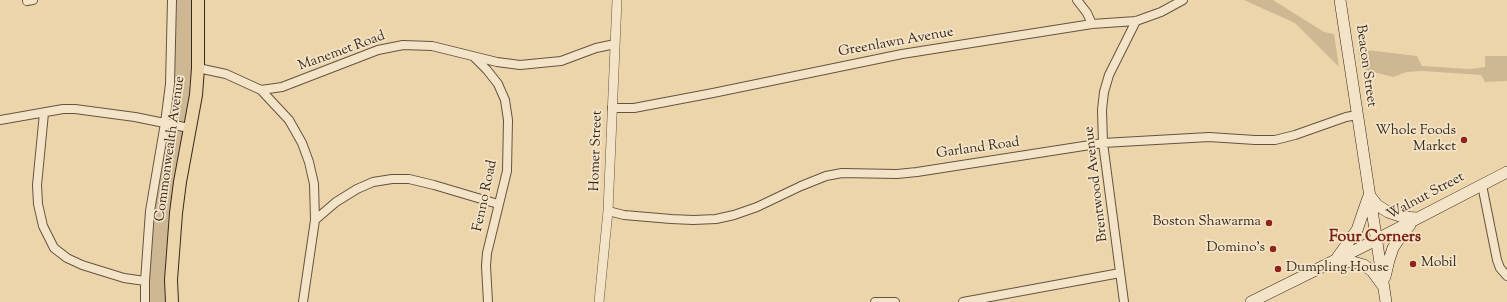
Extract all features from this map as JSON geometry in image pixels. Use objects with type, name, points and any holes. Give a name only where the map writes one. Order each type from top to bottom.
[{"type":"main road","name":"Commonwealth Avenue","points":[[172,302],[176,213],[189,128],[196,94],[198,68],[198,0]]},
{"type":"main road","name":"Beacon Street","points":[[1340,0],[1356,115],[1386,302]]},
{"type":"main road","name":"Walnut Street","points":[[1251,302],[1507,172]]},
{"type":"main road","points":[[1384,286],[1372,271],[1364,265],[1335,260],[1357,230],[1369,195],[1378,205],[1388,212],[1403,217],[1418,218]]},
{"type":"main road","points":[[1384,286],[1393,248],[1401,236],[1418,218]]},
{"type":"street","name":"Commonwealth Avenue","points":[[145,302],[150,211],[170,84],[172,0]]},
{"type":"street","name":"Homer Street","points":[[599,302],[608,211],[617,0]]},
{"type":"street","points":[[1077,0],[1087,13],[1092,24]]},
{"type":"street","name":"Greenlawn Avenue","points":[[612,108],[634,108],[902,54],[1092,24],[1136,21],[1161,12],[1183,0]]},
{"type":"street","name":"Brentwood Avenue","points":[[1124,302],[1103,142],[1102,110],[1104,92],[1109,75],[1136,21]]},
{"type":"street","name":"Manemet Road","points":[[261,90],[282,87],[378,50],[403,45],[432,46],[497,62],[520,65],[561,61],[596,48],[615,44]]},
{"type":"street","name":"Fenno Road","points":[[474,57],[498,84],[505,100],[508,120],[507,171],[498,204],[487,259],[488,302]]},
{"type":"street","points":[[198,68],[226,74],[261,90],[289,120],[302,143],[309,162],[314,184],[315,220],[302,302]]},
{"type":"street","points":[[0,120],[63,109],[107,113],[189,128]]},
{"type":"street","points":[[44,113],[37,185],[38,204],[43,226],[54,248],[67,258],[82,265],[124,278],[145,281]]},
{"type":"street","name":"Garland Road","points":[[608,211],[624,215],[671,219],[716,219],[734,215],[757,207],[826,176],[842,173],[896,174],[917,172],[1103,142],[1209,137],[1274,140],[1295,135],[1346,117],[1356,115]]},
{"type":"street","points":[[315,220],[336,202],[357,189],[373,182],[392,179],[409,179],[498,204]]},
{"type":"street","points":[[1482,184],[1497,260],[1500,268],[1507,276]]},
{"type":"street","points":[[963,302],[1120,274]]},
{"type":"street","points":[[875,302],[895,302]]},
{"type":"shaded area","points":[[172,0],[198,0],[199,7],[172,302],[145,302],[145,281],[165,123]]},
{"type":"shaded area","points":[[1244,0],[1273,0],[1324,32],[1334,34],[1339,67],[1295,23]]},
{"type":"shaded area","points":[[1358,49],[1417,56],[1422,66],[1470,69],[1485,67],[1485,56],[1507,56],[1507,81],[1485,82],[1481,75],[1422,71],[1407,72],[1393,77],[1361,69]]},
{"type":"place","name":"Whole Foods Market","points":[[1464,140]]},
{"type":"place","name":"Boston Shawarma","points":[[1269,223]]},
{"type":"place","name":"Domino's","points":[[1273,249]]},
{"type":"place","name":"Mobil","points":[[1413,264]]},
{"type":"place","name":"Dumpling House","points":[[1278,269]]},
{"type":"district","name":"Four Corners","points":[[1375,238]]}]
